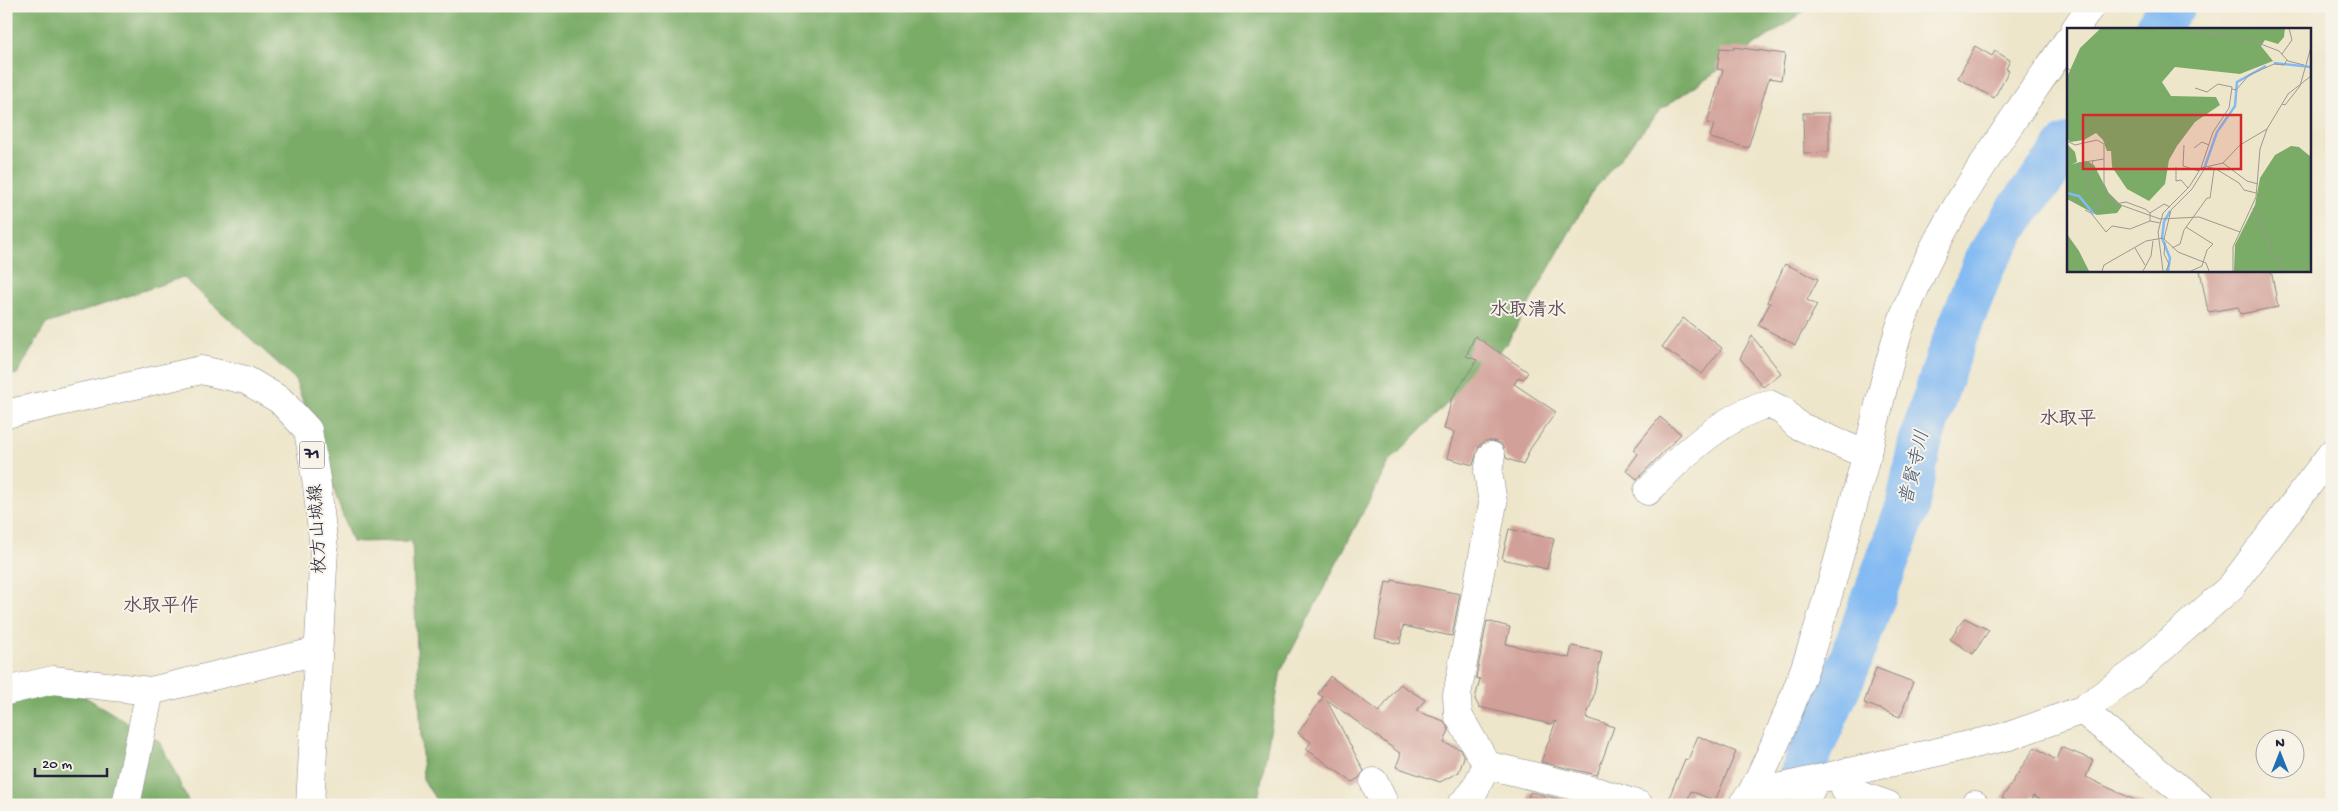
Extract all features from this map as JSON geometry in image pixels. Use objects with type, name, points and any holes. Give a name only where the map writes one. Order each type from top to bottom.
[{"type":"street","points":[[2076,28],[2090,6]]},
{"type":"street","points":[[2067,41],[1968,185],[1930,254],[1902,322],[1822,617],[1756,795],[1808,788],[1846,772],[2009,736],[2082,710],[2135,672],[2231,587],[2332,453]]},
{"type":"street","name":"枚方山城線","points":[[6,414],[201,370],[246,380],[280,400],[308,430],[317,485],[324,549],[310,805]]},
{"type":"street","points":[[1648,491],[1688,452],[1757,406],[1769,404],[1783,411],[1797,425],[1867,455]]},
{"type":"street","points":[[1491,456],[1488,472],[1494,503],[1457,695],[1458,715],[1487,765],[1599,792],[1639,805]]},
{"type":"street","points":[[6,691],[53,680],[150,691],[318,651]]},
{"type":"street","points":[[126,805],[150,691]]},
{"type":"street","points":[[2082,710],[2199,805]]},
{"type":"street","points":[[1462,805],[1473,793],[1487,765]]},
{"type":"street","points":[[1846,772],[1845,790],[1888,805]]},
{"type":"green space","points":[[6,6],[1812,6],[1660,110],[1592,192],[1507,343],[1389,462],[1281,671],[1257,805],[439,805],[423,779],[412,541],[352,542],[295,379],[183,277],[46,324],[17,374],[6,376]]},
{"type":"green space","points":[[62,683],[160,742],[190,805],[6,805],[6,700]]},
{"type":"building","points":[[1975,46],[1992,56],[1995,51],[2010,60],[2006,69],[2009,70],[1994,98],[1958,78]]},
{"type":"building","points":[[1734,47],[1785,54],[1781,80],[1769,78],[1748,148],[1710,138],[1714,124],[1707,123],[1723,70],[1717,69],[1720,48],[1734,49]]},
{"type":"building","points":[[1803,113],[1829,113],[1829,152],[1804,153]]},
{"type":"building","points":[[1785,264],[1818,279],[1807,300],[1817,305],[1795,345],[1758,325],[1770,303],[1767,302]]},
{"type":"building","points":[[2200,271],[2271,271],[2278,307],[2240,314],[2238,307],[2208,312]]},
{"type":"building","points":[[1683,318],[1722,348],[1702,374],[1662,347]]},
{"type":"building","points":[[1475,336],[1528,372],[1524,379],[1519,377],[1514,384],[1556,412],[1530,449],[1523,465],[1506,458],[1502,444],[1493,441],[1485,441],[1479,446],[1473,465],[1447,458],[1454,432],[1444,429],[1452,398],[1477,360],[1466,356]]},
{"type":"building","points":[[1752,336],[1781,373],[1763,387],[1740,358]]},
{"type":"building","points":[[1660,417],[1681,434],[1637,479],[1626,470],[1638,454],[1633,450]]},
{"type":"building","points":[[1509,529],[1554,539],[1547,569],[1502,559]]},
{"type":"building","points":[[1392,580],[1460,594],[1452,636],[1403,626],[1400,644],[1375,638],[1386,582],[1391,583]]},
{"type":"building","points":[[1964,618],[1989,630],[1973,654],[1950,639]]},
{"type":"building","points":[[1487,621],[1510,627],[1506,644],[1569,658],[1572,646],[1602,652],[1593,698],[1586,718],[1614,727],[1597,775],[1541,762],[1556,721],[1550,724],[1479,707],[1475,699],[1480,679],[1476,678]]},
{"type":"building","points":[[1876,668],[1913,682],[1900,717],[1864,703]]},
{"type":"building","points":[[1330,676],[1379,712],[1400,684],[1425,700],[1416,711],[1444,721],[1449,730],[1444,743],[1460,749],[1464,757],[1459,772],[1440,782],[1396,767],[1401,754],[1326,699],[1364,771],[1359,778],[1352,782],[1306,749],[1311,742],[1298,733],[1323,697],[1318,694]]},
{"type":"building","points":[[1698,736],[1736,752],[1715,801],[1691,791],[1686,805],[1666,805],[1685,759],[1688,760]]},
{"type":"building","points":[[2035,747],[2056,760],[2061,747],[2093,760],[2086,777],[2145,805],[2052,805],[2033,796],[2028,805],[2013,805],[2002,798]]},
{"type":"building","points":[[1530,792],[1585,805],[1526,805]]},
{"type":"waterway","name":"普賢寺川","points":[[2157,28],[2173,6]]},
{"type":"waterway","name":"普賢寺川","points":[[1791,805],[1809,755],[1849,664],[1907,508],[1920,443],[1947,359],[1985,262],[2015,214],[2067,147]]},
{"type":"district","name":"水取清水","points":[[1528,311]]},
{"type":"district","name":"水取平","points":[[2068,420]]},
{"type":"district","name":"水取平作","points":[[161,607]]}]
